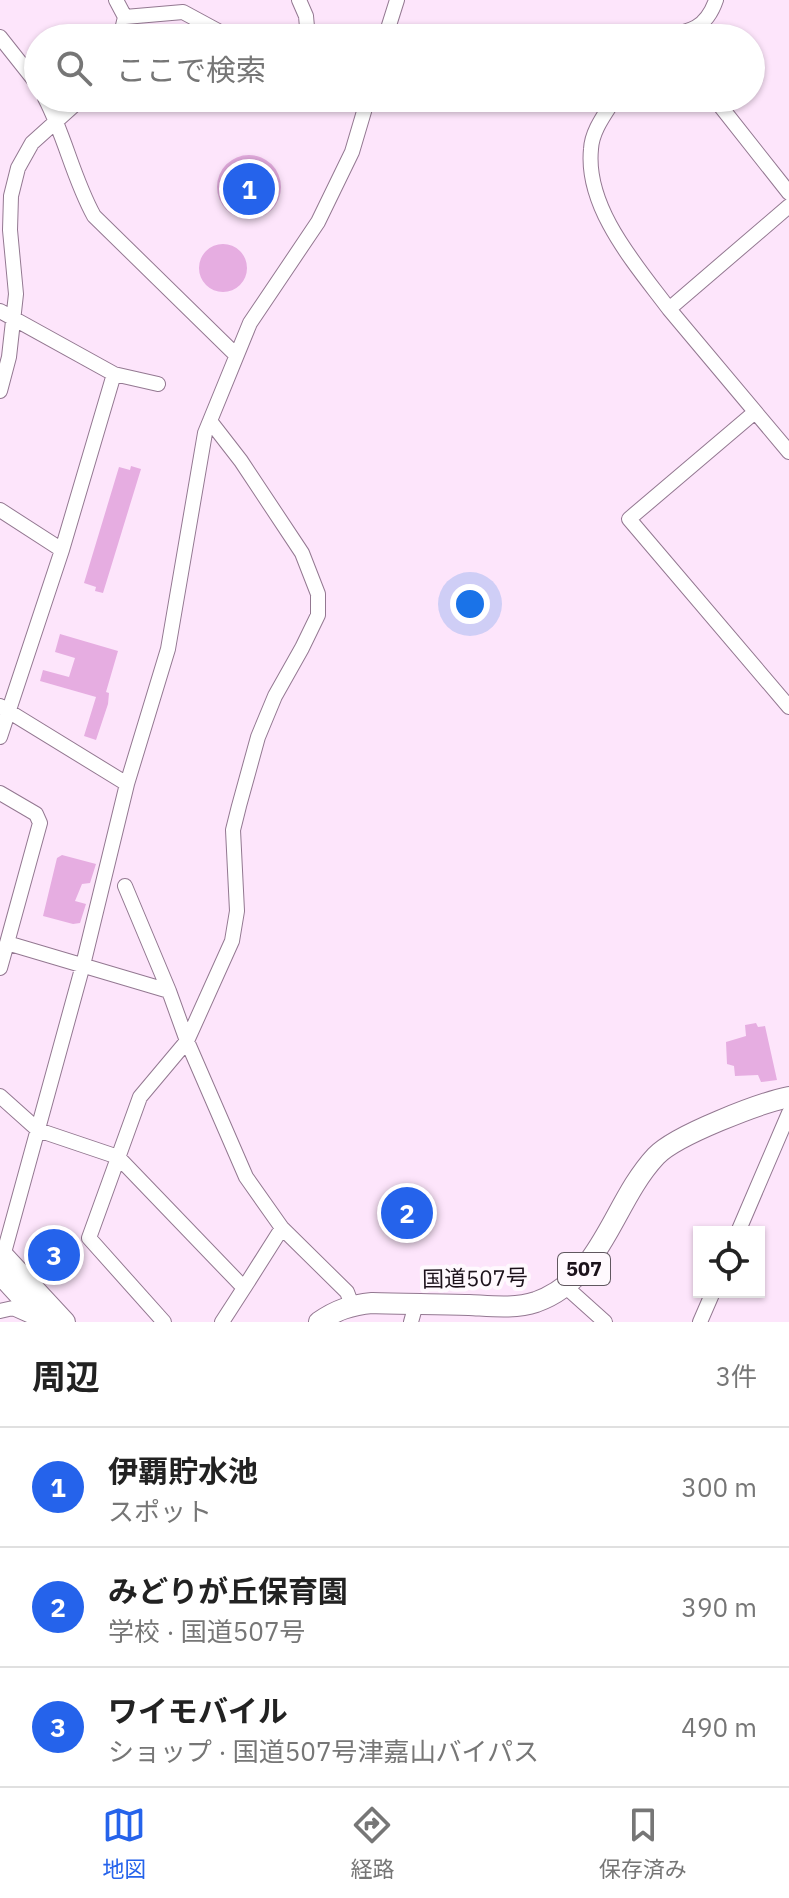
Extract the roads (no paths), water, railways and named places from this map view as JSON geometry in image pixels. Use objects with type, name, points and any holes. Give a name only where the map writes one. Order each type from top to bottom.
[{"type":"highway","name":"国道507号","points":[[319,1322],[352,1305],[413,1313],[508,1306],[532,1303],[566,1287],[580,1275],[601,1246],[631,1188],[659,1152],[704,1128],[789,1097]]},
{"type":"highway","points":[[1,1262],[42,1322]]},
{"type":"highway","points":[[1,1262],[65,1322]]},
{"type":"street","points":[[116,0],[125,17],[123,24]]},
{"type":"street","points":[[299,0],[307,24]]},
{"type":"street","points":[[389,24],[397,0]]},
{"type":"street","points":[[700,24],[710,16],[716,0]]},
{"type":"street","points":[[125,17],[183,12],[205,24]]},
{"type":"street","points":[[0,37],[24,67]]},
{"type":"street","points":[[53,112],[83,197],[94,216],[236,355]]},
{"type":"street","points":[[0,391],[9,357],[16,294],[10,230],[11,196],[18,168],[32,143],[68,112]]},
{"type":"street","points":[[1,1262],[83,965],[127,784],[171,635],[201,449],[250,323],[318,222],[352,152],[364,112]]},
{"type":"street","points":[[607,112],[595,132],[591,147],[593,174],[609,224],[669,309],[789,452]]},
{"type":"street","points":[[725,112],[789,193]]},
{"type":"street","points":[[669,309],[789,206]]},
{"type":"street","points":[[0,311],[114,374],[158,384]]},
{"type":"street","points":[[0,737],[5,709],[62,550],[114,374]]},
{"type":"street","points":[[755,412],[629,519],[789,707]]},
{"type":"street","points":[[164,1322],[89,1238],[140,1097],[187,1041],[232,941],[237,911],[233,830],[258,737],[275,696],[318,615],[318,594],[302,553],[241,461],[210,421]]},
{"type":"street","points":[[0,510],[62,550]]},
{"type":"street","points":[[5,709],[127,784]]},
{"type":"street","points":[[0,793],[36,814],[40,823],[0,968]]},
{"type":"street","points":[[125,886],[246,1177],[282,1228],[347,1292],[352,1305]]},
{"type":"street","points":[[7,943],[169,991]]},
{"type":"street","points":[[0,1096],[38,1130],[118,1157],[244,1288]]},
{"type":"street","points":[[741,1226],[789,1113]]},
{"type":"street","points":[[0,1220],[11,1212],[19,1196]]},
{"type":"street","points":[[222,1322],[282,1228]]},
{"type":"street","points":[[566,1287],[605,1322]]},
{"type":"street","points":[[700,1322],[710,1298]]},
{"type":"street","points":[[0,1311],[13,1308],[42,1322]]},
{"type":"place","name":"伊覇貯水池","points":[[249,189]]},
{"type":"place","name":"みどりが丘保育園","points":[[407,1213]]},
{"type":"place","name":"ワイモバイル","points":[[54,1255]]}]
